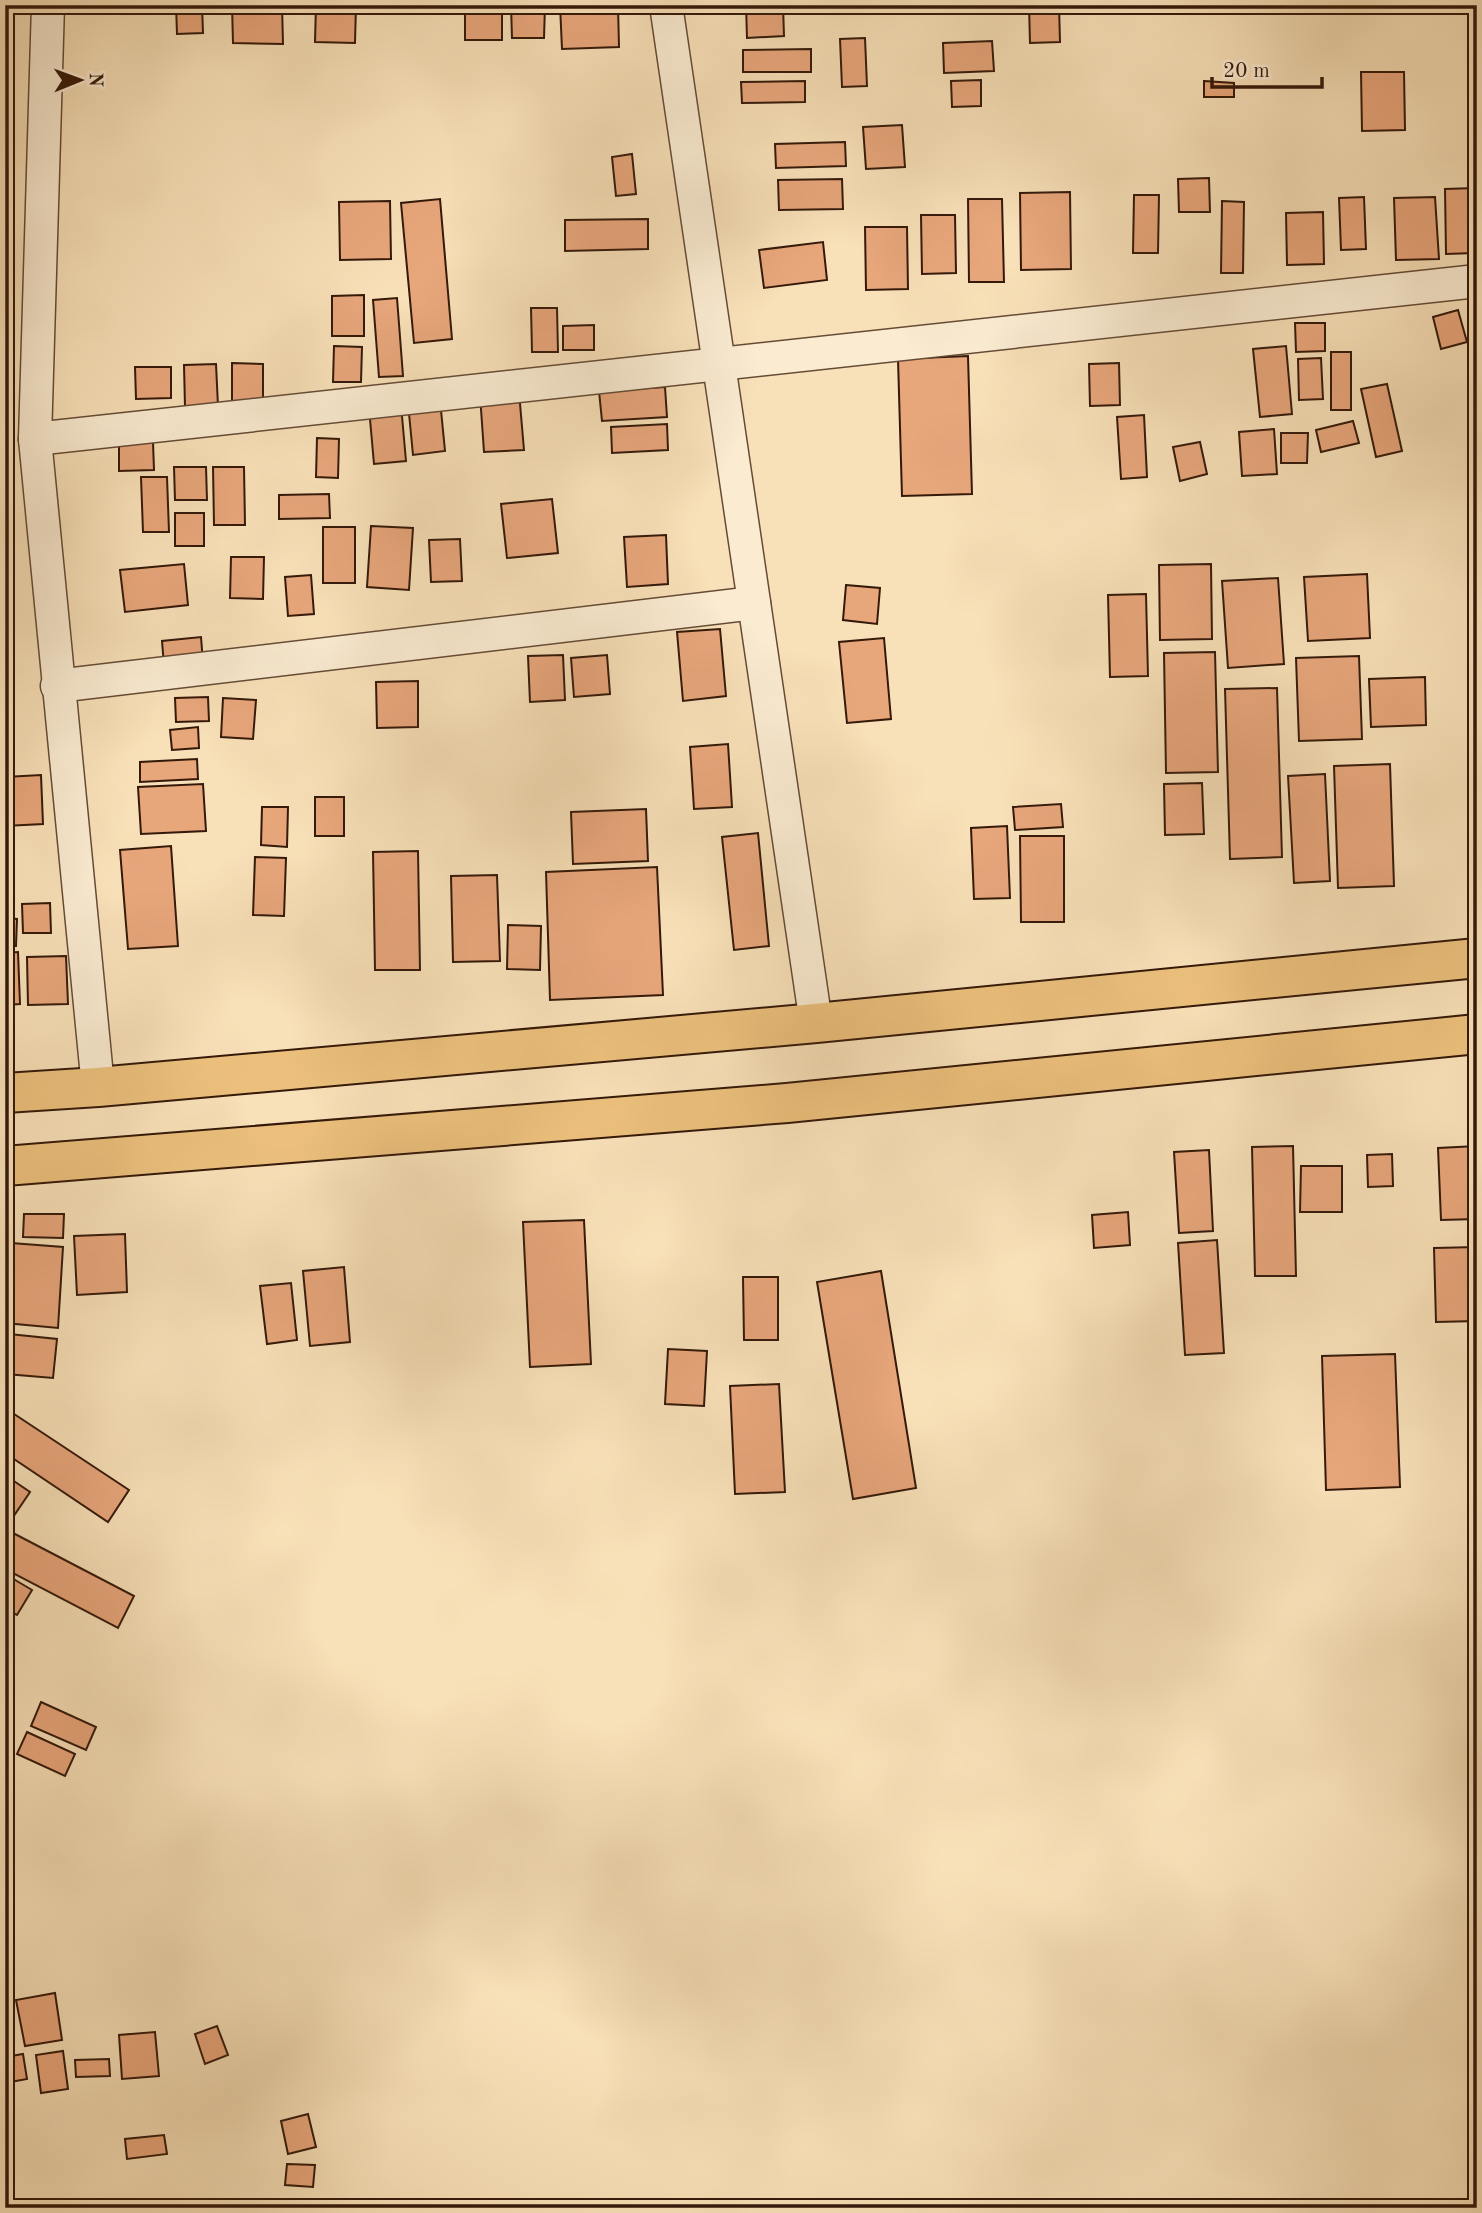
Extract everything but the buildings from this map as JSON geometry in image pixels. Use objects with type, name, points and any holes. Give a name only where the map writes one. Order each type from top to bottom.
[{"type":"highway","points":[[5,1093],[816,1023],[1477,958]]},
{"type":"highway","points":[[10,1174],[787,1103],[1477,1034]]},
{"type":"street","points":[[48,5],[35,439],[57,687],[98,1087]]},
{"type":"street","points":[[666,5],[816,1023]]},
{"type":"street","points":[[35,439],[1477,281]]},
{"type":"street","points":[[57,687],[754,603]]}]
